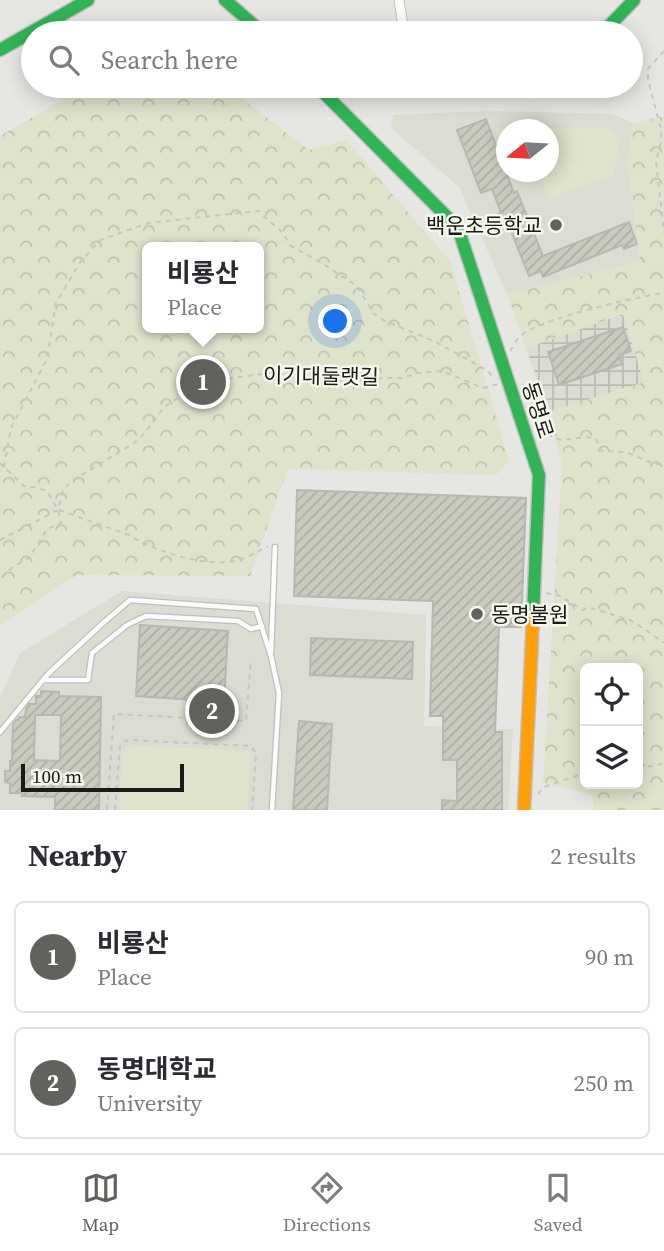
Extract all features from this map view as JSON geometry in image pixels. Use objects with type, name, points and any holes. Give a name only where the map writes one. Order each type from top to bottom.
[{"type":"street","points":[[51,21],[88,0]]},
{"type":"street","points":[[225,0],[249,21]]},
{"type":"street","points":[[399,0],[402,21]]},
{"type":"street","points":[[614,21],[634,0]]},
{"type":"street","points":[[0,50],[21,38]]},
{"type":"street","name":"동명로","points":[[329,98],[458,228],[539,475],[524,808]]},
{"type":"lane","points":[[271,656],[275,547]]},
{"type":"lane","points":[[0,732],[43,680],[130,600],[256,609],[279,693],[272,810]]},
{"type":"lane","points":[[43,680],[88,680],[92,653],[127,625],[146,616],[238,621],[251,629],[262,626]]},
{"type":"path","points":[[664,51],[647,70],[661,129],[656,161],[664,233]]},
{"type":"path","name":"이기대둘랫길","points":[[0,579],[29,558],[47,529],[61,523],[58,510],[63,491],[70,482],[134,443],[164,407],[203,382],[270,373],[345,381],[402,378],[442,371],[483,388],[497,384],[488,371],[436,342],[374,314],[357,286],[292,246],[282,232],[258,211],[148,223],[100,240],[81,261],[56,303],[47,359],[11,428],[4,467]]},
{"type":"path","points":[[503,364],[519,337],[541,324],[664,293]]},
{"type":"path","points":[[537,430],[561,440],[587,437],[596,439],[602,451],[626,452],[664,465]]},
{"type":"path","points":[[0,463],[24,486],[48,492],[58,510],[129,535],[183,558],[212,562],[237,561],[270,545],[275,547]]},
{"type":"path","points":[[0,540],[58,510]]},
{"type":"path","points":[[534,591],[560,596],[583,610],[588,607],[630,620],[664,643]]},
{"type":"path","points":[[107,810],[114,714],[246,721],[251,659]]},
{"type":"path","points":[[115,810],[120,745],[129,740],[251,746],[256,753],[252,810]]},
{"type":"path","points":[[643,767],[664,763]]},
{"type":"path","points":[[524,808],[544,788],[580,775]]},
{"type":"shaded area","name":"백운초등학교","points":[[487,111],[613,114],[633,123],[628,162],[640,262],[507,294],[459,187],[391,128],[393,115]]},
{"type":"shaded area","points":[[623,314],[644,382],[548,412],[526,348]]},
{"type":"shaded area","points":[[122,591],[426,615],[424,726],[513,729],[508,810],[0,810],[0,697],[20,653]]},
{"type":"green space","points":[[65,98],[242,98],[309,150],[346,140],[450,261],[509,460],[496,475],[288,469],[250,576],[76,575],[0,626],[0,136]]},
{"type":"green space","points":[[664,116],[664,810],[594,810],[592,795],[543,783],[562,465],[548,412],[644,382],[623,314],[526,348],[507,294],[640,262],[628,162],[633,123]]},
{"type":"green space","points":[[608,127],[620,138],[614,175],[549,199],[543,182],[559,182],[559,128]]},
{"type":"green space","points":[[127,746],[247,750],[251,754],[247,810],[119,810],[123,752]]},
{"type":"building","points":[[486,119],[496,145],[496,182],[510,182],[514,193],[517,191],[543,256],[629,222],[637,244],[624,249],[622,245],[543,277],[541,271],[529,276],[507,221],[495,226],[492,217],[501,213],[492,189],[481,193],[457,130]]},
{"type":"building","points":[[623,327],[631,351],[619,355],[622,364],[559,385],[548,352]]},
{"type":"building","name":"동명불원","points":[[297,490],[526,498],[521,627],[499,627],[495,732],[502,732],[502,810],[442,810],[442,800],[457,801],[457,760],[443,760],[443,716],[430,716],[433,601],[294,596]]},
{"type":"building","points":[[140,625],[228,631],[224,702],[136,696]]},
{"type":"building","points":[[311,638],[413,642],[412,679],[310,675]]},
{"type":"building","points":[[41,691],[59,692],[59,696],[101,697],[99,810],[55,810],[55,797],[10,793],[10,783],[5,782],[5,771],[10,771],[12,761],[13,724],[19,717],[25,717],[29,704],[36,704],[36,696],[41,696]],"holes":[[[35,715],[61,715],[60,761],[34,760]]]},
{"type":"building","points":[[299,721],[332,724],[327,810],[293,810]]},
{"type":"traffic: fast","points":[[51,21],[88,0]]},
{"type":"traffic: fast","points":[[225,0],[249,21]]},
{"type":"traffic: fast","points":[[614,21],[634,0]]},
{"type":"traffic: fast","points":[[0,50],[21,38]]},
{"type":"traffic: fast","points":[[329,98],[458,228],[539,475],[533,616]]},
{"type":"traffic: slow","points":[[524,810],[533,616]]},
{"type":"place","name":"백운초등학교","points":[[556,225]]},
{"type":"place","name":"비룡산","points":[[203,382]]},
{"type":"place","name":"동명불원","points":[[477,614]]},
{"type":"place","name":"동명대학교","points":[[212,711]]}]
